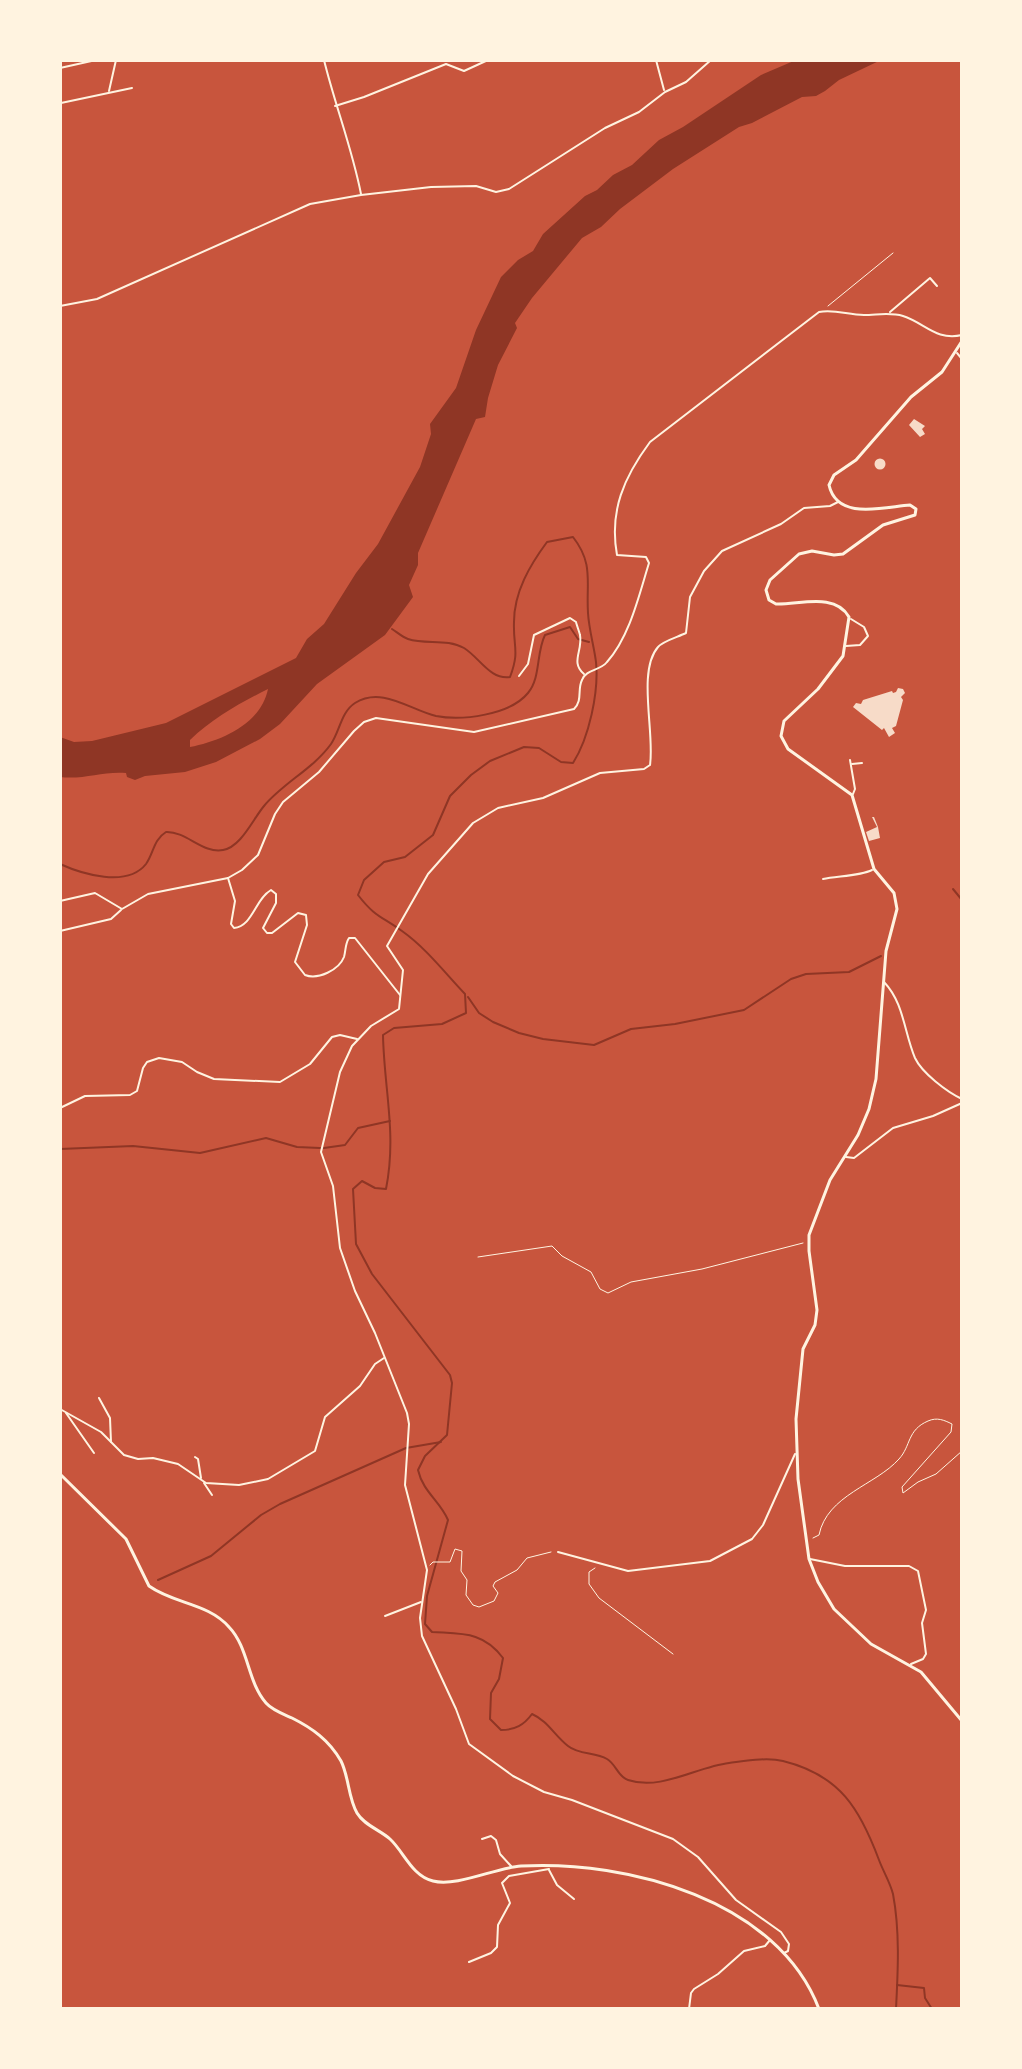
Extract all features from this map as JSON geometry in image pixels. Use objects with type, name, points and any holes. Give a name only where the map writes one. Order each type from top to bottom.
[{"type":"street","points":[[60,68],[96,60]]},
{"type":"street","points":[[109,93],[116,60]]},
{"type":"street","points":[[324,60],[335,106],[355,163],[361,195]]},
{"type":"street","points":[[335,106],[446,64],[464,71],[488,60]]},
{"type":"street","points":[[656,60],[665,92]]},
{"type":"street","points":[[60,306],[97,299],[310,204],[431,187],[476,186],[496,192],[509,189],[605,128],[639,112],[665,92],[686,82],[711,60]]},
{"type":"street","points":[[61,103],[132,88]]},
{"type":"street","points":[[890,313],[930,278],[937,286]]},
{"type":"street","points":[[60,931],[111,919],[148,894],[228,878],[242,870],[258,855],[283,802],[319,772],[364,722],[376,718],[474,732],[574,709],[580,701],[581,681],[585,675],[607,663],[621,640],[649,563],[646,557],[637,554],[617,555],[613,531],[618,501],[650,442],[819,312],[833,310],[861,315],[890,313],[943,337],[962,335]]},
{"type":"street","points":[[846,646],[860,645],[868,636],[864,627],[850,618],[845,609],[834,603],[773,603],[767,595],[767,583],[799,554],[812,551],[834,555],[847,553],[883,525],[911,518],[916,512],[915,507],[910,505],[858,509],[839,501],[829,490],[831,479],[856,460],[911,397],[942,372],[962,341]]},
{"type":"street","points":[[957,353],[962,359]]},
{"type":"street","points":[[962,412],[962,417]]},
{"type":"street","points":[[784,1953],[788,1951],[789,1944],[781,1932],[745,1909],[698,1857],[673,1839],[544,1792],[513,1776],[469,1744],[422,1636],[420,1618],[427,1570],[405,1485],[407,1413],[340,1248],[333,1186],[321,1152],[340,1072],[357,1040],[371,1026],[399,1009],[403,970],[387,946],[434,865],[473,823],[498,808],[543,798],[600,773],[644,769],[650,765],[648,671],[658,647],[686,633],[690,597],[704,571],[722,551],[781,524],[804,508],[830,506],[839,501]]},
{"type":"street","points":[[519,676],[528,664],[534,635],[570,618],[576,622],[580,635],[576,661],[578,669],[585,675]]},
{"type":"street","points":[[850,618],[843,656],[818,689],[784,721],[780,732],[788,749],[852,795],[874,869],[891,890],[897,914],[888,940],[875,1086],[866,1119],[830,1180],[809,1240],[817,1310],[815,1325],[803,1349],[796,1419],[797,1451],[809,1559],[834,1609],[871,1644],[921,1672],[962,1721]]},
{"type":"street","points":[[852,795],[855,789],[851,762],[862,763]]},
{"type":"street","points":[[823,879],[874,869]]},
{"type":"street","points":[[228,878],[235,901],[231,924],[234,928],[245,925],[264,894],[271,890],[276,894],[276,903],[263,928],[267,933],[272,933],[298,913],[306,915],[307,925],[295,962],[305,975],[319,977],[334,969],[345,955],[346,942],[349,938],[355,938],[401,996]]},
{"type":"street","points":[[60,901],[95,893],[122,909]]},
{"type":"street","points":[[844,1156],[854,1158],[893,1128],[933,1116],[962,1101],[922,1068],[915,1058],[899,1006],[883,982]]},
{"type":"street","points":[[60,1108],[85,1096],[130,1095],[141,1084],[147,1062],[159,1058],[182,1062],[214,1079],[280,1082],[310,1064],[332,1037],[340,1035],[357,1040]]},
{"type":"street","points":[[955,1096],[957,1106]]},
{"type":"street","points":[[60,1409],[101,1432],[124,1455],[178,1464],[206,1483],[239,1485],[268,1479],[315,1451],[325,1417],[360,1386],[375,1364],[384,1358]]},
{"type":"street","points":[[99,1398],[110,1418],[111,1443]]},
{"type":"street","points":[[65,1412],[94,1453]]},
{"type":"street","points":[[558,1552],[628,1571],[710,1561],[752,1539],[758,1532],[797,1451]]},
{"type":"street","points":[[195,1457],[202,1480],[212,1495]]},
{"type":"street","points":[[60,1474],[126,1539],[146,1582],[160,1593],[213,1613],[229,1626],[244,1649],[266,1702],[314,1729],[323,1738],[341,1762],[357,1813],[390,1840],[417,1872],[434,1881],[445,1882],[511,1867],[601,1871],[691,1893],[737,1914],[770,1939],[813,1992],[819,2009]]},
{"type":"street","points":[[809,1559],[845,1566],[909,1566],[918,1571],[926,1610],[922,1623],[926,1654],[923,1659],[911,1664]]},
{"type":"street","points":[[385,1616],[423,1602]]},
{"type":"street","points":[[482,1839],[491,1836],[495,1839],[500,1854],[511,1867]]},
{"type":"street","points":[[548,1867],[557,1885],[574,1899]]},
{"type":"street","points":[[469,1962],[491,1953],[497,1947],[499,1922],[510,1903],[503,1879],[548,1867]]},
{"type":"street","points":[[689,2009],[694,1989],[718,1974],[744,1951],[765,1946],[770,1939]]},
{"type":"path","points":[[827,306],[893,253]]},
{"type":"path","points":[[478,1257],[552,1246],[562,1256],[591,1272],[600,1289],[608,1293],[631,1282],[702,1269],[809,1240]]},
{"type":"path","points":[[807,1539],[819,1535],[821,1523],[829,1512],[862,1484],[885,1472],[902,1457],[907,1439],[919,1426],[935,1419],[952,1424],[951,1432],[904,1484],[903,1493],[936,1474],[962,1451]]},
{"type":"path","points":[[427,1570],[433,1562],[450,1562],[458,1548],[462,1551],[461,1571],[467,1580],[466,1595],[473,1605],[486,1606],[497,1597],[493,1586],[495,1582],[517,1570],[522,1561],[543,1552],[558,1552]]},
{"type":"path","points":[[596,1567],[589,1572],[589,1584],[599,1598],[673,1654]]},
{"type":"shaded area","points":[[796,60],[881,60],[839,80],[816,96],[802,97],[739,127],[673,169],[601,227],[582,238],[515,323],[517,328],[498,365],[485,417],[476,419],[418,553],[418,565],[409,585],[413,597],[385,635],[317,684],[280,724],[260,739],[216,762],[185,772],[135,780],[127,777],[126,773],[60,777],[60,737],[74,742],[92,741],[166,723],[296,658],[307,639],[324,624],[378,544],[420,467],[431,434],[430,424],[456,388],[476,330],[501,277],[518,260],[533,251],[543,234],[585,196],[632,165],[659,140],[761,75]],"holes":[[[268,689],[264,701],[238,729],[190,747],[190,740],[208,725]]]},
{"type":"building","points":[[914,419],[925,426],[922,429],[925,434],[920,437],[909,425]]},
{"type":"building","points":[[880,458],[886,464],[880,470],[874,464]]},
{"type":"building","points":[[898,688],[905,693],[901,697],[903,700],[896,726],[892,728],[895,733],[889,737],[884,728],[882,730],[853,707],[863,700],[896,692]]},
{"type":"building","points":[[872,817],[878,827],[880,838],[869,841],[866,832],[877,827]]},
{"type":"waterway","points":[[392,629],[415,641],[457,645],[470,652],[491,672],[510,677],[515,655],[517,600],[535,560],[547,542],[573,537],[584,556],[596,687],[588,728],[573,763],[561,762],[539,748],[524,747],[490,761],[450,796],[433,835],[405,857],[384,862],[364,880],[358,895],[374,912],[419,945],[465,994],[466,1013],[442,1024],[394,1028],[383,1035],[390,1130],[386,1189],[375,1188],[362,1181],[353,1189],[356,1244],[372,1274],[450,1375],[452,1383],[447,1435],[425,1456],[418,1470],[448,1520],[427,1596],[425,1624],[432,1632],[479,1638],[503,1658],[499,1679],[491,1693],[490,1719],[501,1730],[519,1726],[532,1714],[572,1749],[607,1759],[625,1778],[640,1783],[666,1781],[717,1765],[770,1759],[803,1767],[833,1785],[864,1825],[893,1894],[898,1937],[896,2009]]},
{"type":"waterway","points":[[60,864],[92,875],[128,876],[146,864],[156,843],[166,832],[181,835],[208,849],[229,848],[241,838],[272,798],[324,753],[347,711],[355,703],[365,698],[386,698],[436,716],[459,718],[485,715],[510,707],[528,693],[535,680],[545,635],[570,627],[578,639],[589,642]]},
{"type":"waterway","points":[[953,889],[962,900]]},
{"type":"waterway","points":[[468,997],[479,1013],[519,1033],[594,1045],[631,1029],[744,1010],[791,979],[806,974],[849,972],[881,956]]},
{"type":"waterway","points":[[324,1148],[345,1145],[358,1128],[390,1121]]},
{"type":"waterway","points":[[60,1149],[133,1146],[200,1153],[266,1138],[297,1147],[320,1148]]},
{"type":"waterway","points":[[158,1580],[211,1556],[261,1515],[280,1504],[406,1448],[441,1442]]},
{"type":"waterway","points":[[897,1985],[924,1988],[925,1998],[932,2009]]}]
